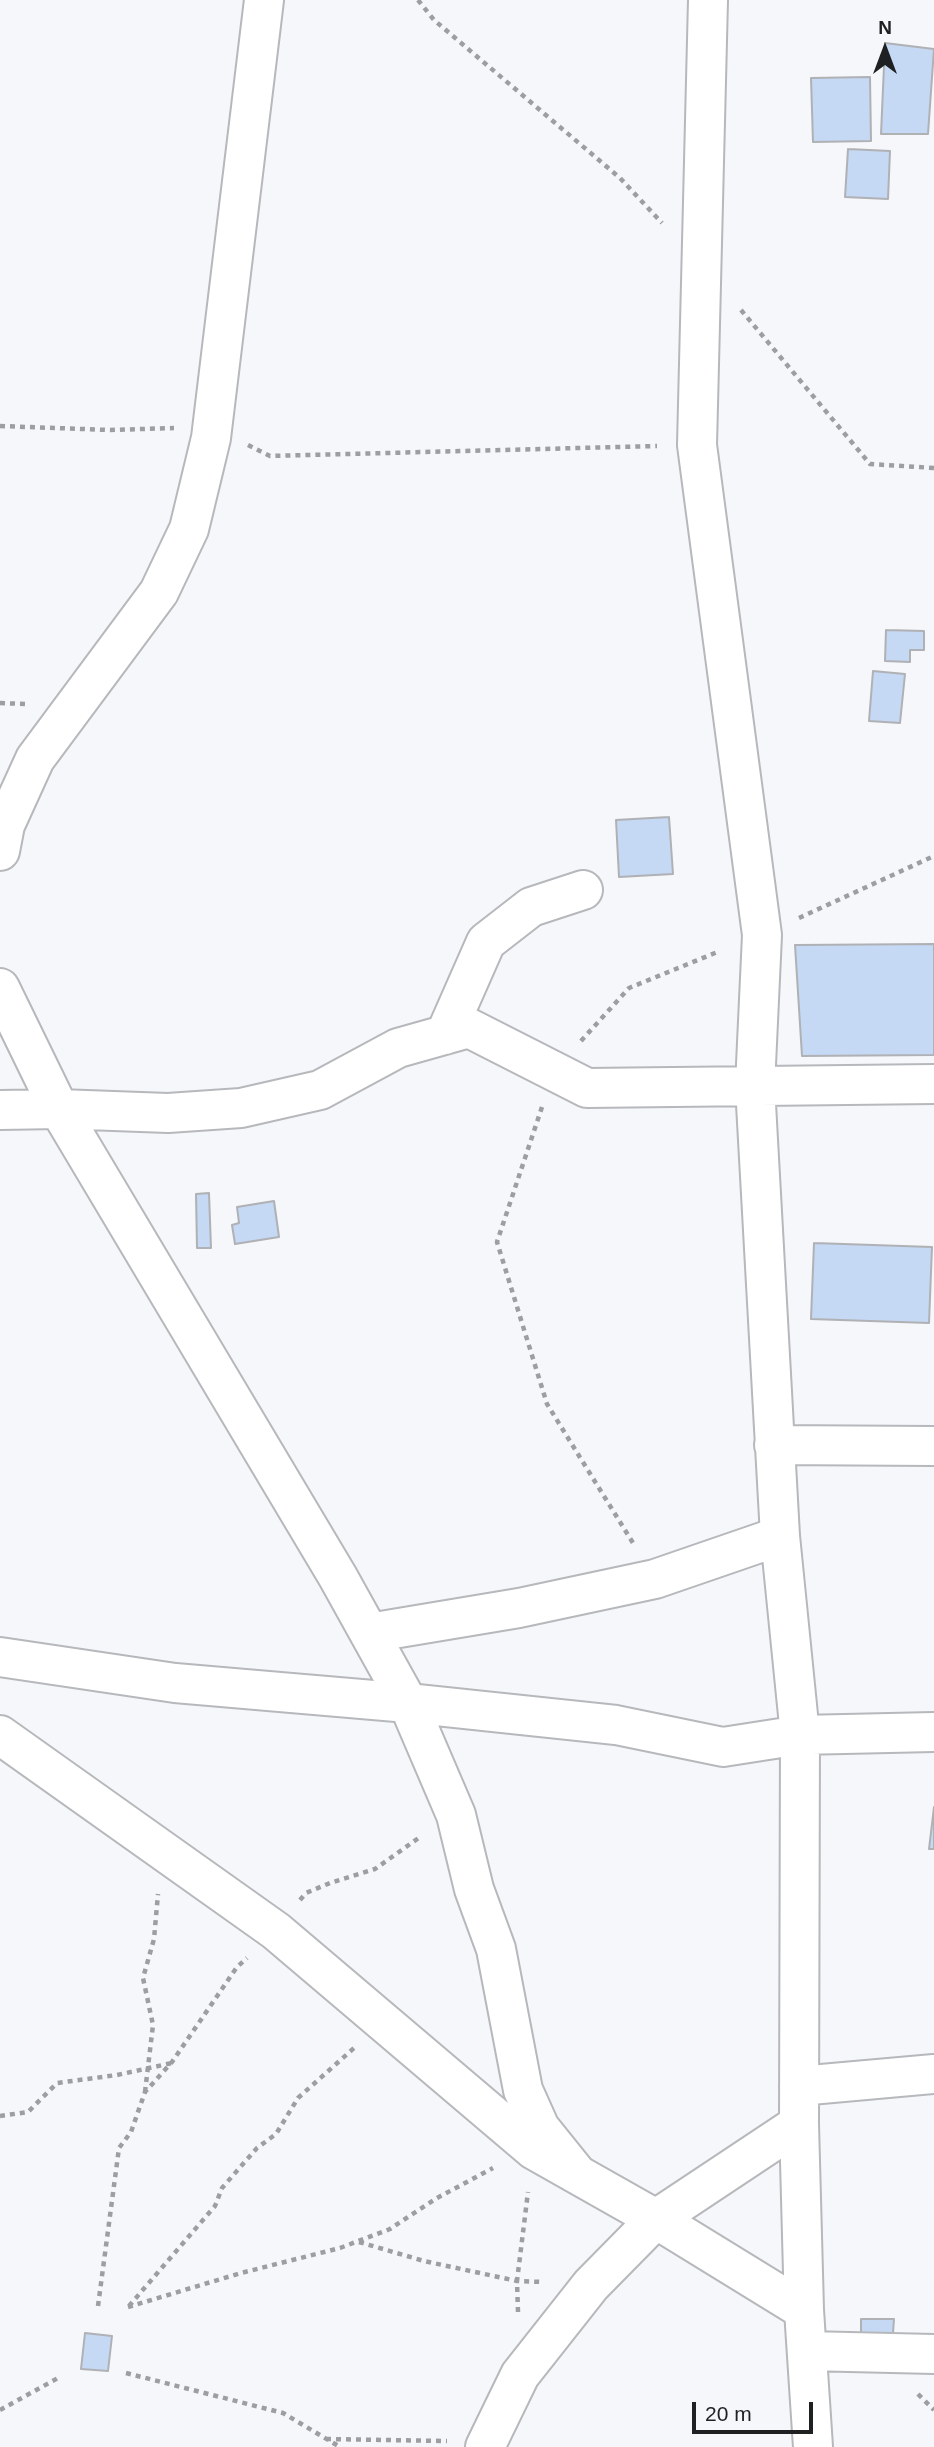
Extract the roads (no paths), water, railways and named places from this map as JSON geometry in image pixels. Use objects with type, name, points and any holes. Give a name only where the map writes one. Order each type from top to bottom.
[{"type":"street","points":[[0,851],[5,825],[35,759],[159,592],[189,529],[213,426],[264,0]]},
{"type":"street","points":[[708,0],[697,445],[762,934],[755,1086],[780,1536],[800,1735],[799,2105],[804,2310],[813,2447]]},
{"type":"street","points":[[445,1035],[486,943],[531,906],[583,890]]},
{"type":"street","points":[[0,988],[60,1109],[408,1703],[456,1815],[474,1889],[495,1948],[523,2090],[540,2128],[578,2174]]},
{"type":"street","points":[[0,1110],[169,1113],[241,1108],[320,1090],[398,1048],[469,1028],[587,1088],[934,1084]]},
{"type":"street","points":[[774,1445],[934,1446]]},
{"type":"street","points":[[369,1633],[519,1608],[655,1579],[780,1536]]},
{"type":"street","points":[[0,1657],[175,1683],[408,1703],[616,1726],[723,1747],[800,1735],[934,1732]]},
{"type":"street","points":[[0,1735],[275,1931],[534,2150],[804,2310]]},
{"type":"street","points":[[487,2442],[520,2375],[591,2285],[656,2220],[799,2105],[934,2074]]},
{"type":"street","points":[[807,2351],[934,2354]]}]
